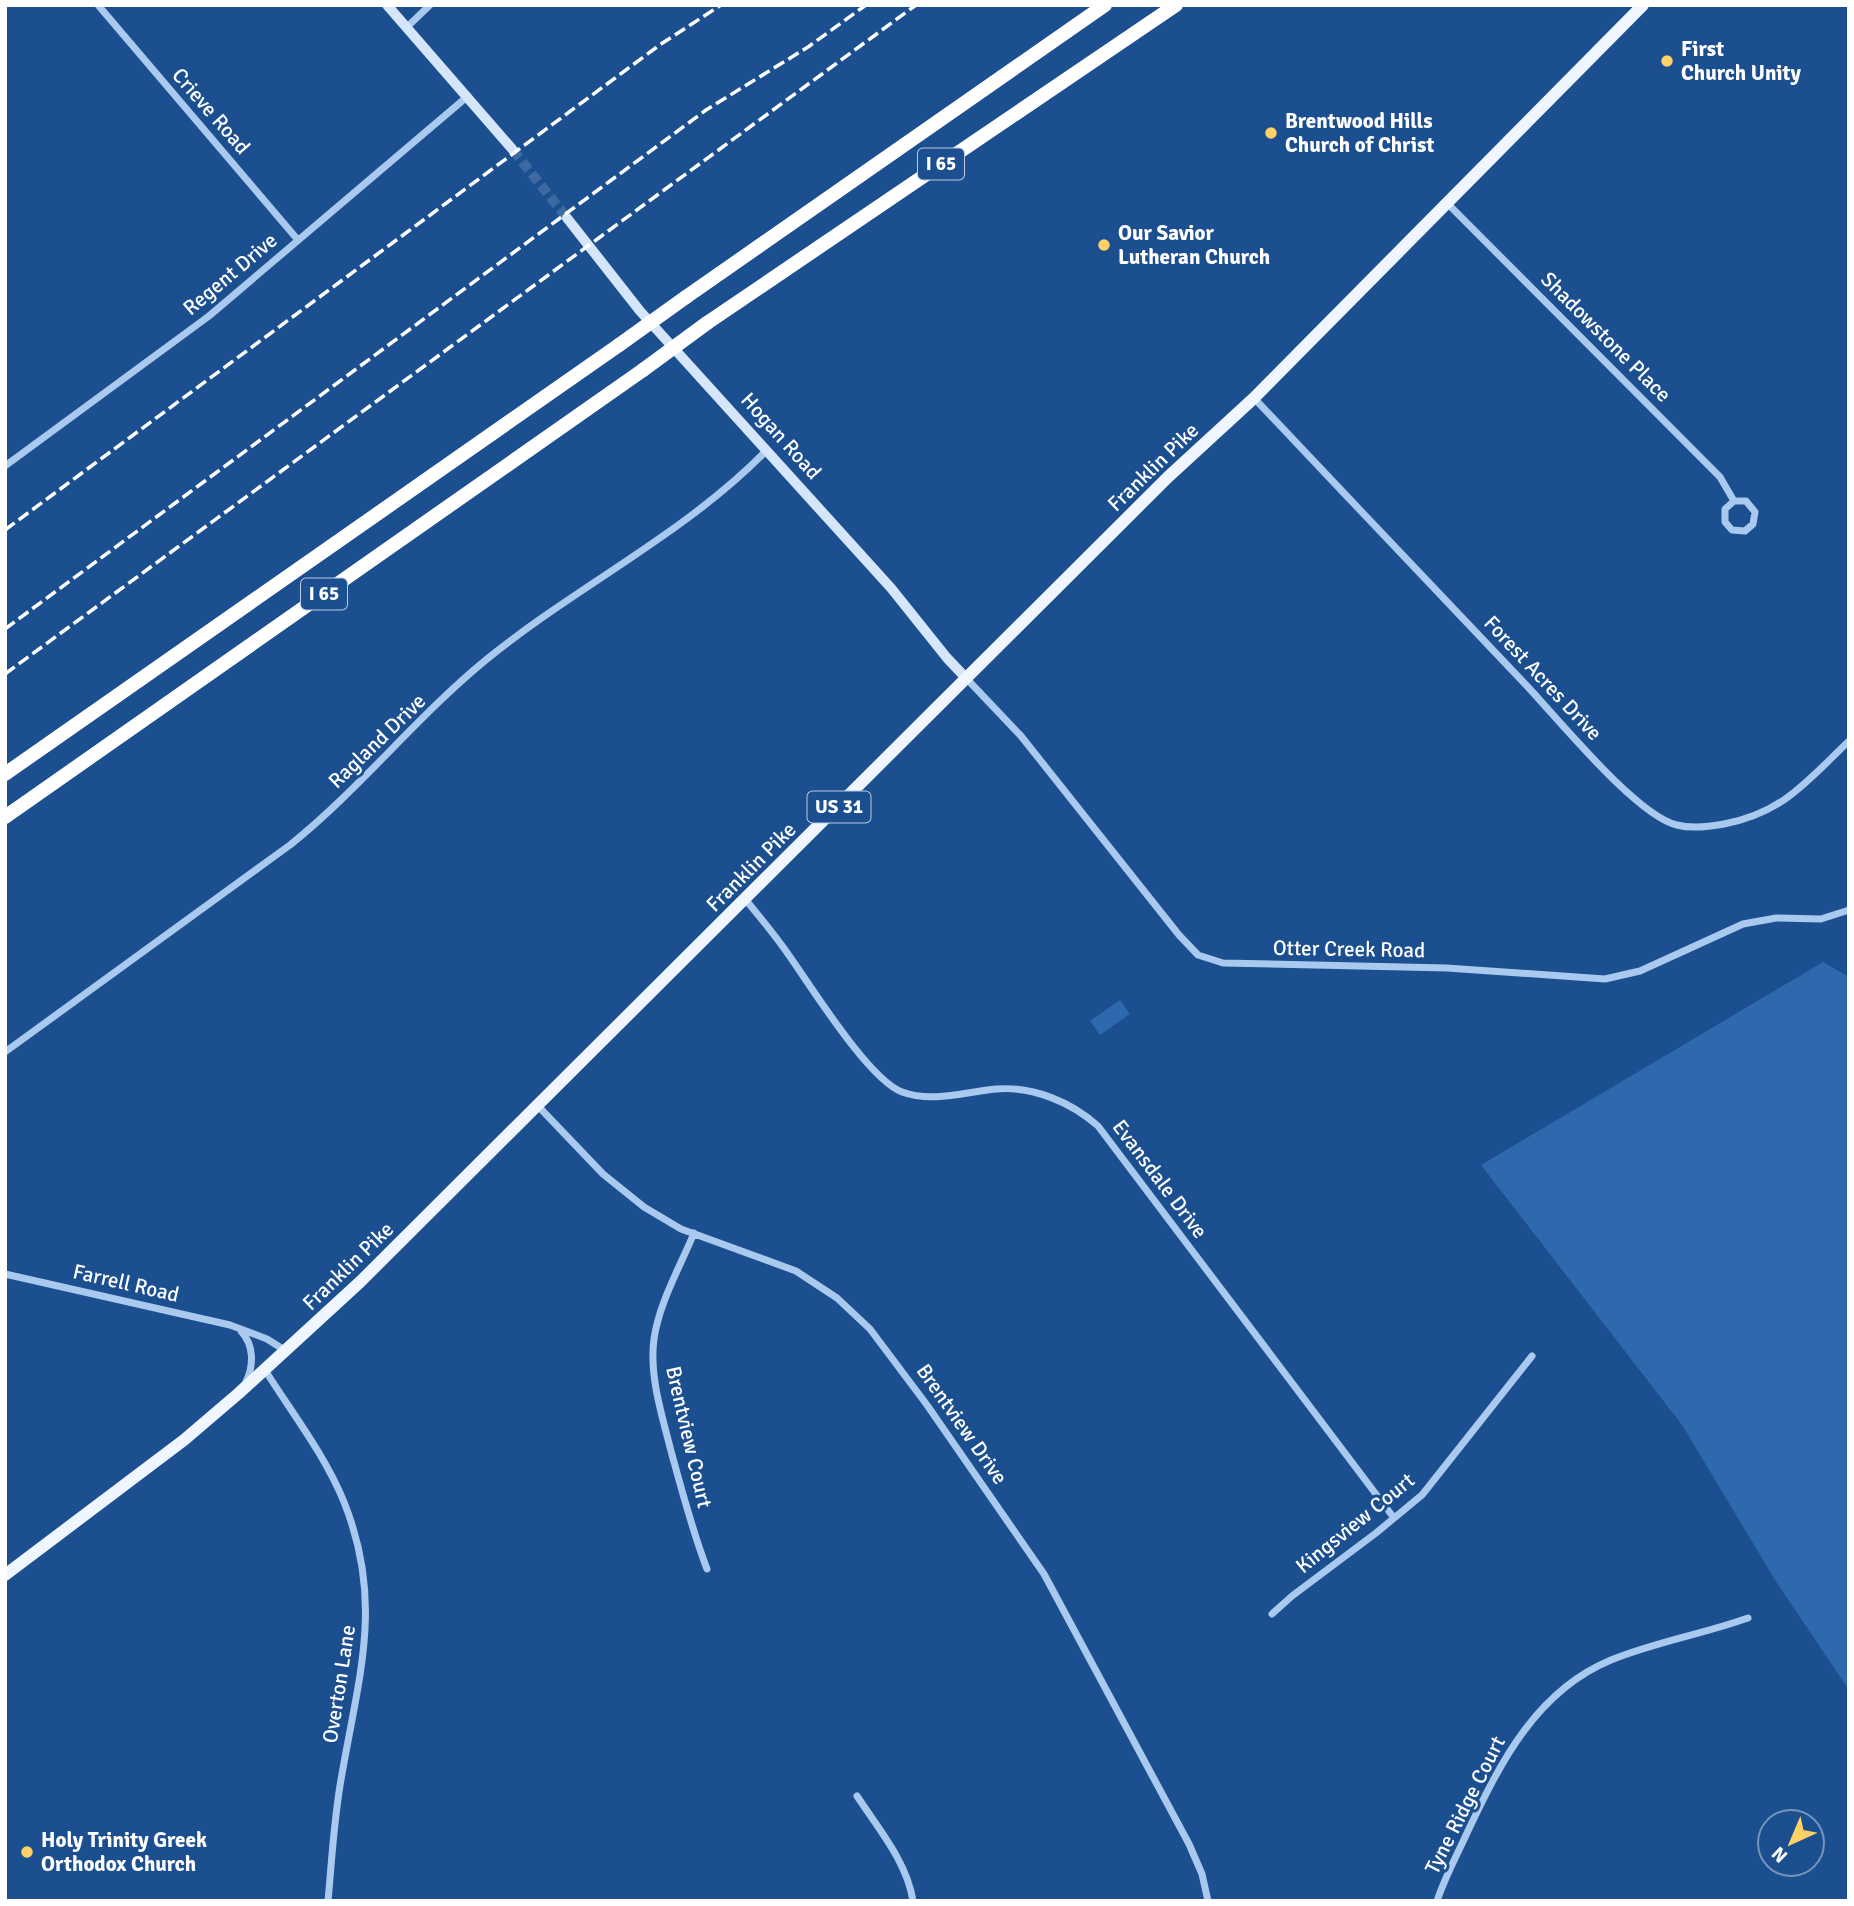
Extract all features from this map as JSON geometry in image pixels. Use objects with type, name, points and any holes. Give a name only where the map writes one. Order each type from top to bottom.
[{"type":"highway","name":"I 65","points":[[5,774],[1105,5]]},
{"type":"highway","name":"I 65","points":[[5,817],[707,324],[1175,5]]},
{"type":"main road","name":"Franklin Pike","points":[[5,1575],[184,1440],[360,1282],[1168,477],[1254,398],[1643,5]]},
{"type":"street","name":"Crieve Road","points":[[98,5],[298,240]]},
{"type":"street","points":[[387,5],[513,150]]},
{"type":"street","points":[[407,27],[430,5]]},
{"type":"street","name":"Regent Drive","points":[[5,466],[176,341],[468,96]]},
{"type":"street","name":"Shadowstone Place","points":[[1446,202],[1720,477],[1734,501]]},
{"type":"street","name":"Hogan Road","points":[[567,218],[640,310],[891,588],[966,678]]},
{"type":"street","name":"Forest Acres Drive","points":[[1254,398],[1630,796],[1649,812],[1670,823],[1698,828],[1758,816],[1781,804],[1849,741]]},
{"type":"street","name":"Ragland Drive","points":[[5,1052],[290,845],[326,814],[486,660],[698,511],[740,477],[767,450]]},
{"type":"street","name":"Shadowstone Place","points":[[1734,501],[1746,501],[1755,510],[1754,522],[1746,530],[1737,532],[1726,523],[1725,509],[1734,501]]},
{"type":"street","name":"Otter Creek Road","points":[[966,678],[1021,736],[1179,935],[1198,955],[1213,961],[1447,968],[1605,979],[1640,971],[1752,922],[1776,918],[1821,919],[1849,910]]},
{"type":"street","name":"Evansdale Drive","points":[[745,899],[786,951],[863,1059],[888,1084],[902,1092],[927,1097],[996,1089],[1034,1091],[1071,1107],[1098,1126],[1394,1518]]},
{"type":"street","name":"Brentview Drive","points":[[538,1106],[588,1159],[623,1191],[662,1219],[809,1278],[849,1308],[890,1352],[1048,1580],[1189,1844],[1202,1874],[1208,1901]]},
{"type":"street","name":"Brentview Court","points":[[694,1233],[657,1325],[653,1356],[657,1392],[666,1432],[693,1533],[707,1569]]},
{"type":"street","name":"Farrell Road","points":[[5,1274],[238,1328],[267,1339],[286,1351]]},
{"type":"street","points":[[238,1328],[248,1340],[252,1363],[239,1393]]},
{"type":"street","name":"Kingsview Court","points":[[1272,1614],[1292,1595],[1394,1518],[1432,1484],[1532,1356]]},
{"type":"street","name":"Overton Lane","points":[[265,1370],[335,1482],[354,1533],[366,1599],[365,1649],[341,1775],[328,1901]]},
{"type":"street","name":"Tyne Ridge Court","points":[[1437,1901],[1493,1780],[1530,1723],[1555,1695],[1578,1676],[1634,1651],[1715,1630],[1748,1618]]},
{"type":"street","points":[[857,1796],[900,1864],[913,1901]]},
{"type":"shaded area","points":[[1823,962],[1849,977],[1849,1690],[1775,1580],[1682,1425],[1481,1165]]},
{"type":"shaded area","points":[[1120,1000],[1130,1014],[1100,1035],[1090,1021]]},
{"type":"tunnel","points":[[513,150],[567,218]]},
{"type":"railway","points":[[5,530],[661,44],[721,5]]},
{"type":"railway","points":[[5,629],[706,110],[808,47],[866,5]]},
{"type":"railway","points":[[5,674],[916,5]]},
{"type":"place","name":"First Church Unity","points":[[1667,61]]},
{"type":"place","name":"Brentwood Hills Church of Christ","points":[[1271,133]]},
{"type":"place","name":"Our Savior Lutheran Church","points":[[1104,245]]},
{"type":"place","name":"Holy Trinity Greek Orthodox Church","points":[[27,1852]]}]
